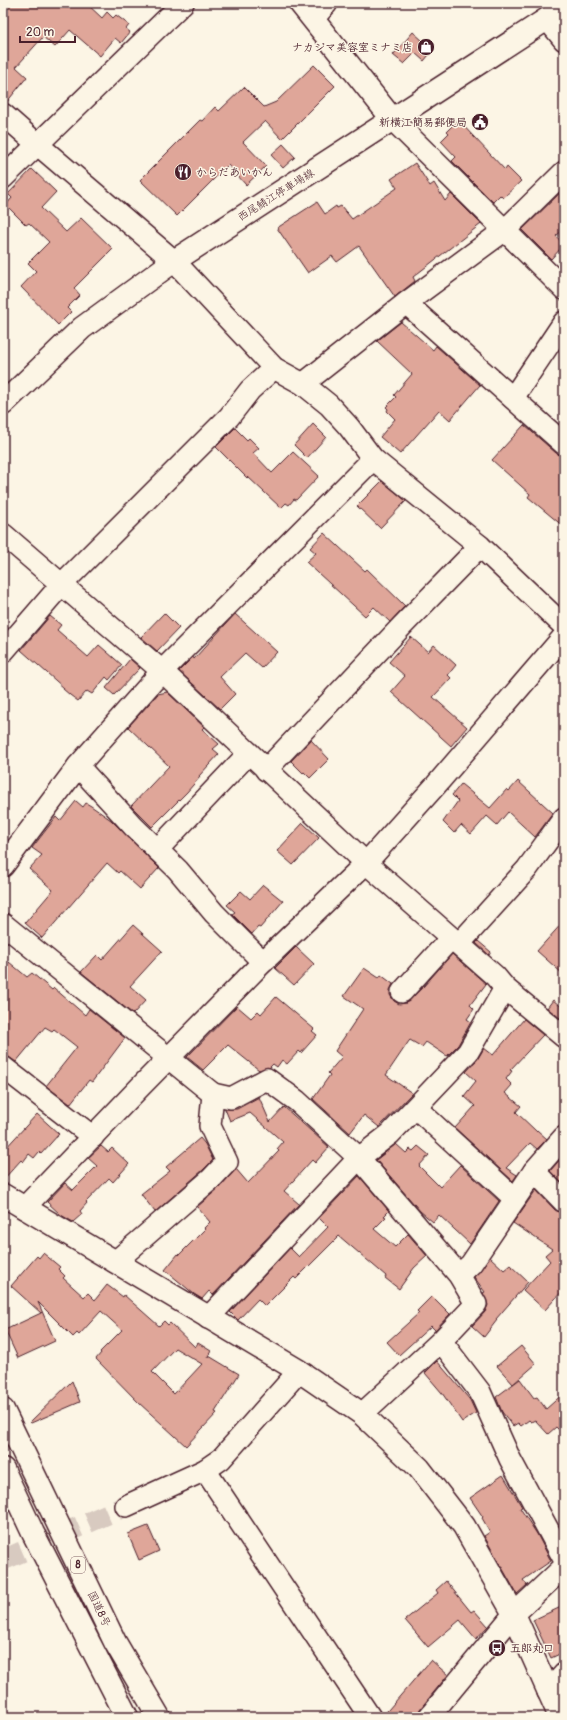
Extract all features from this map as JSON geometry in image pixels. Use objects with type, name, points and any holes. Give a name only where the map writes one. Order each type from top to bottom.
[{"type":"main road","name":"西尾鯖江停車場線","points":[[3,404],[82,328],[174,261],[393,120],[547,19],[564,6]]},
{"type":"main road","points":[[313,8],[393,120]]},
{"type":"main road","points":[[3,1195],[299,1371],[362,1414],[419,1468],[464,1526],[514,1614],[560,1717]]},
{"type":"main road","name":"国道8号","points":[[3,1410],[115,1642],[159,1717]]},
{"type":"main road","name":"8","points":[[3,1469],[33,1533],[128,1717]]},
{"type":"street","points":[[3,178],[183,3]]},
{"type":"street","points":[[547,19],[564,40]]},
{"type":"street","points":[[3,114],[174,261],[274,368],[303,384],[329,405],[349,427],[373,459],[480,546],[564,626]]},
{"type":"street","points":[[393,120],[564,289]]},
{"type":"street","points":[[303,384],[406,303],[505,230],[564,172]]},
{"type":"street","points":[[406,303],[564,444]]},
{"type":"street","points":[[513,398],[564,322]]},
{"type":"street","points":[[3,652],[61,585],[229,417],[250,390],[274,368]]},
{"type":"street","points":[[3,866],[78,766],[162,671],[373,459]]},
{"type":"street","points":[[3,534],[162,671],[366,863],[495,976],[505,988],[564,1037]]},
{"type":"street","points":[[266,770],[396,632],[480,546]]},
{"type":"street","points":[[24,1208],[263,962],[366,863],[436,785],[564,636]]},
{"type":"street","points":[[157,850],[249,753]]},
{"type":"street","points":[[78,766],[133,826],[178,870],[214,913],[263,962]]},
{"type":"street","points":[[402,992],[527,869],[564,818]]},
{"type":"street","points":[[3,924],[213,1094],[231,1098],[267,1079],[297,1101],[359,1158],[458,1275],[476,1304],[441,1341],[362,1414]]},
{"type":"street","points":[[208,1318],[359,1158],[390,1134],[468,1052],[505,988]]},
{"type":"street","points":[[3,1067],[93,1137]]},
{"type":"street","points":[[115,1262],[211,1178],[226,1162],[210,1126],[213,1094]]},
{"type":"street","points":[[416,1108],[515,1199]]},
{"type":"street","points":[[458,1275],[471,1264],[534,1171],[564,1137]]},
{"type":"street","points":[[534,1171],[564,1202]]},
{"type":"street","points":[[441,1341],[480,1392],[510,1459],[564,1559]]},
{"type":"street","points":[[126,1506],[205,1470],[221,1459],[299,1371]]},
{"type":"street","points":[[205,1470],[370,1717]]},
{"type":"street","points":[[429,1717],[514,1614],[564,1567]]},
{"type":"street","points":[[548,1692],[564,1674]]},
{"type":"building","points":[[3,3],[86,3],[102,18],[107,12],[113,18],[116,15],[129,25],[126,29],[130,32],[121,43],[115,38],[100,56],[70,30],[55,47],[43,37],[16,67],[27,77],[6,103],[3,102]]},
{"type":"building","points":[[413,32],[433,50],[424,61],[415,53],[404,64],[393,55]]},
{"type":"building","points":[[314,65],[335,86],[282,139],[265,121],[243,142],[266,166],[246,185],[228,165],[177,216],[140,180],[200,120],[202,121],[215,107],[219,111],[244,87],[264,107],[276,102]]},
{"type":"building","points":[[458,120],[505,170],[507,167],[521,181],[503,198],[500,195],[493,202],[452,161],[456,157],[441,141],[449,133],[447,131]]},
{"type":"building","points":[[283,144],[295,157],[283,168],[271,155]]},
{"type":"building","points":[[415,163],[430,186],[434,183],[445,201],[451,194],[481,224],[413,277],[415,281],[395,297],[359,246],[337,262],[332,256],[308,273],[277,228],[317,202],[325,214],[336,206],[337,208],[341,206],[352,219],[397,188],[391,179]]},
{"type":"building","points":[[32,169],[56,192],[41,208],[66,232],[81,218],[113,249],[74,288],[80,295],[67,308],[71,312],[58,325],[21,287],[36,271],[28,263],[49,242],[29,223],[26,225],[6,205],[12,198],[8,194]]},
{"type":"building","points":[[564,189],[564,229],[556,236],[564,245],[551,259],[522,230]]},
{"type":"building","points":[[401,322],[433,350],[436,346],[480,385],[450,420],[439,410],[400,454],[380,437],[395,419],[387,411],[388,409],[386,407],[396,397],[394,395],[412,374],[377,341]]},
{"type":"building","points":[[313,424],[326,437],[307,458],[294,445]]},
{"type":"building","points":[[524,425],[556,453],[564,456],[564,527],[528,497],[530,494],[492,460]]},
{"type":"building","points":[[235,428],[247,440],[249,438],[259,448],[253,453],[272,473],[293,452],[319,476],[296,500],[294,499],[289,505],[286,503],[281,508],[248,477],[247,478],[216,447]]},
{"type":"building","points":[[382,481],[406,501],[380,528],[357,506]]},
{"type":"building","points":[[324,533],[365,571],[367,569],[405,606],[390,622],[374,607],[365,616],[306,562],[316,553],[310,548]]},
{"type":"building","points":[[164,613],[179,628],[157,651],[141,637]]},
{"type":"building","points":[[235,614],[277,652],[262,668],[245,653],[220,677],[235,694],[220,709],[179,671],[193,657],[194,659]]},
{"type":"building","points":[[50,616],[61,625],[57,630],[88,657],[99,645],[122,665],[109,680],[106,677],[92,694],[87,691],[78,701],[21,650]]},
{"type":"building","points":[[411,637],[428,652],[434,645],[456,665],[448,675],[451,678],[433,697],[467,727],[451,746],[391,692],[405,676],[389,662]]},
{"type":"building","points":[[130,659],[140,668],[114,695],[106,688]]},
{"type":"building","points":[[167,692],[204,727],[202,729],[219,744],[213,749],[219,754],[187,792],[152,827],[131,806],[169,766],[128,727],[158,694]]},
{"type":"building","points":[[311,740],[329,759],[310,778],[291,761]]},
{"type":"building","points":[[518,781],[553,813],[535,837],[508,812],[497,825],[487,816],[471,834],[461,825],[454,833],[443,822],[458,801],[452,795],[461,784],[490,808],[507,789],[509,791]]},
{"type":"building","points":[[76,801],[83,807],[86,803],[111,820],[159,868],[140,889],[120,871],[118,873],[107,863],[42,938],[25,923],[53,890],[29,869],[42,855],[32,848],[56,817],[60,821]]},
{"type":"building","points":[[303,823],[319,838],[293,865],[277,851]]},
{"type":"building","points":[[263,885],[283,901],[260,928],[258,927],[252,934],[232,914],[235,912],[227,905],[241,891],[250,899]]},
{"type":"building","points":[[564,921],[564,975],[537,951]]},
{"type":"building","points":[[133,925],[162,951],[130,986],[146,1000],[133,1014],[81,972],[97,955],[102,960]]},
{"type":"building","points":[[478,941],[491,952],[489,955],[476,943]]},
{"type":"building","points":[[296,947],[314,964],[294,985],[275,968]]},
{"type":"building","points":[[452,954],[486,984],[470,1005],[474,1009],[467,1019],[471,1022],[458,1045],[447,1056],[426,1042],[422,1047],[410,1040],[386,1075],[412,1093],[379,1127],[364,1115],[350,1133],[313,1099],[330,1075],[328,1073],[342,1057],[335,1051],[363,1009],[344,996],[364,968],[379,978],[381,975],[393,984],[390,990],[390,995],[394,1001],[399,1004],[406,1003],[423,987]]},
{"type":"building","points":[[9,962],[27,977],[32,973],[52,990],[54,988],[85,1015],[89,1009],[125,1038],[92,1082],[89,1080],[70,1104],[46,1086],[77,1047],[54,1029],[52,1031],[45,1027],[16,1062],[3,1053],[3,970]]},
{"type":"building","points":[[276,997],[314,1029],[312,1031],[317,1035],[301,1053],[299,1051],[287,1064],[282,1060],[277,1067],[273,1064],[269,1068],[259,1070],[228,1045],[203,1070],[187,1057],[237,1006],[251,1018],[258,1011],[261,1014]]},
{"type":"building","points":[[553,1000],[564,1009],[564,1021],[547,1008]]},
{"type":"building","points":[[524,1019],[543,1035],[510,1070],[512,1071],[506,1079],[512,1085],[505,1093],[521,1106],[516,1112],[547,1139],[537,1149],[530,1143],[506,1168],[517,1175],[513,1181],[455,1128],[475,1106],[464,1096],[476,1081],[466,1072],[477,1060],[484,1048],[493,1055]]},
{"type":"building","points":[[259,1097],[270,1122],[284,1107],[329,1147],[315,1163],[312,1160],[284,1191],[299,1204],[213,1295],[209,1291],[202,1299],[165,1270],[178,1254],[179,1255],[205,1229],[204,1228],[210,1222],[197,1207],[219,1188],[236,1169],[248,1183],[279,1151],[277,1149],[283,1142],[250,1113],[230,1121],[225,1109],[237,1109]]},
{"type":"building","points":[[37,1114],[59,1134],[41,1154],[39,1152],[34,1158],[29,1154],[23,1162],[21,1160],[3,1180],[3,1151]]},
{"type":"building","points":[[200,1138],[205,1144],[213,1160],[155,1212],[141,1194],[170,1171],[166,1167]]},
{"type":"building","points":[[396,1144],[406,1153],[410,1149],[413,1151],[418,1146],[429,1155],[419,1166],[440,1187],[460,1165],[499,1201],[470,1244],[439,1215],[433,1222],[420,1211],[376,1160]]},
{"type":"building","points":[[101,1146],[108,1152],[112,1148],[129,1164],[113,1182],[109,1178],[86,1202],[87,1203],[80,1211],[82,1214],[73,1222],[61,1215],[47,1202],[65,1183],[73,1190],[97,1166],[88,1158]]},
{"type":"building","points":[[564,1155],[564,1185],[550,1171]]},
{"type":"building","points":[[359,1176],[389,1211],[384,1216],[386,1217],[374,1229],[395,1247],[408,1234],[427,1256],[414,1268],[399,1289],[339,1236],[296,1279],[294,1277],[265,1306],[258,1299],[238,1320],[230,1312],[290,1248],[299,1257],[328,1227],[319,1218]]},
{"type":"building","points":[[536,1190],[555,1210],[564,1214],[564,1289],[545,1310],[523,1290],[550,1261],[545,1255],[552,1249],[513,1223]]},
{"type":"building","points":[[43,1253],[60,1267],[58,1269],[65,1276],[63,1278],[84,1297],[88,1293],[95,1300],[107,1285],[123,1297],[124,1295],[159,1326],[164,1321],[168,1325],[170,1323],[195,1347],[198,1343],[211,1351],[207,1358],[209,1356],[239,1374],[215,1412],[217,1413],[186,1446],[139,1403],[96,1359],[101,1353],[100,1352],[122,1330],[101,1311],[79,1335],[77,1333],[73,1337],[38,1302],[55,1341],[18,1358],[5,1330],[41,1313],[11,1286],[37,1256],[39,1258]],"holes":[[[175,1348],[202,1364],[174,1394],[152,1372]]]},
{"type":"building","points":[[490,1257],[504,1270],[510,1265],[528,1282],[496,1319],[497,1320],[484,1337],[472,1326],[485,1312],[488,1305],[483,1293],[485,1292],[474,1277]]},
{"type":"building","points":[[432,1296],[450,1314],[435,1330],[431,1326],[399,1355],[387,1342],[419,1313],[417,1311]]},
{"type":"building","points":[[521,1346],[536,1364],[513,1384],[497,1366]]},
{"type":"building","points":[[437,1361],[470,1400],[476,1413],[462,1422],[442,1393],[425,1373]]},
{"type":"building","points":[[520,1379],[534,1398],[537,1397],[546,1409],[564,1393],[564,1435],[556,1427],[548,1434],[535,1420],[531,1422],[529,1420],[521,1426],[518,1423],[513,1426],[502,1412],[496,1397]]},
{"type":"building","points":[[72,1381],[80,1402],[31,1423],[30,1422]]},
{"type":"building","points":[[503,1475],[522,1507],[520,1508],[537,1534],[551,1561],[523,1580],[527,1585],[517,1594],[484,1536],[490,1532],[482,1518],[483,1517],[470,1498]]},
{"type":"building","points":[[148,1526],[159,1551],[139,1560],[128,1534]]},
{"type":"building","points":[[446,1581],[471,1612],[474,1610],[488,1626],[476,1639],[460,1620],[428,1647],[405,1620],[438,1593],[436,1590]]},
{"type":"building","points":[[561,1607],[564,1615],[564,1652],[551,1658],[533,1620]]},
{"type":"building","points":[[431,1660],[448,1675],[420,1709],[417,1717],[382,1717]]},
{"type":"tunnel","points":[[3,1560],[126,1506]]},
{"type":"place","name":"ナカジマ美容室ミナミ店","points":[[426,47]]},
{"type":"place","name":"新横江簡易郵便局","points":[[480,122]]},
{"type":"place","name":"からだあいかん","points":[[183,172]]},
{"type":"place","name":"五郎丸口","points":[[497,1648]]}]
